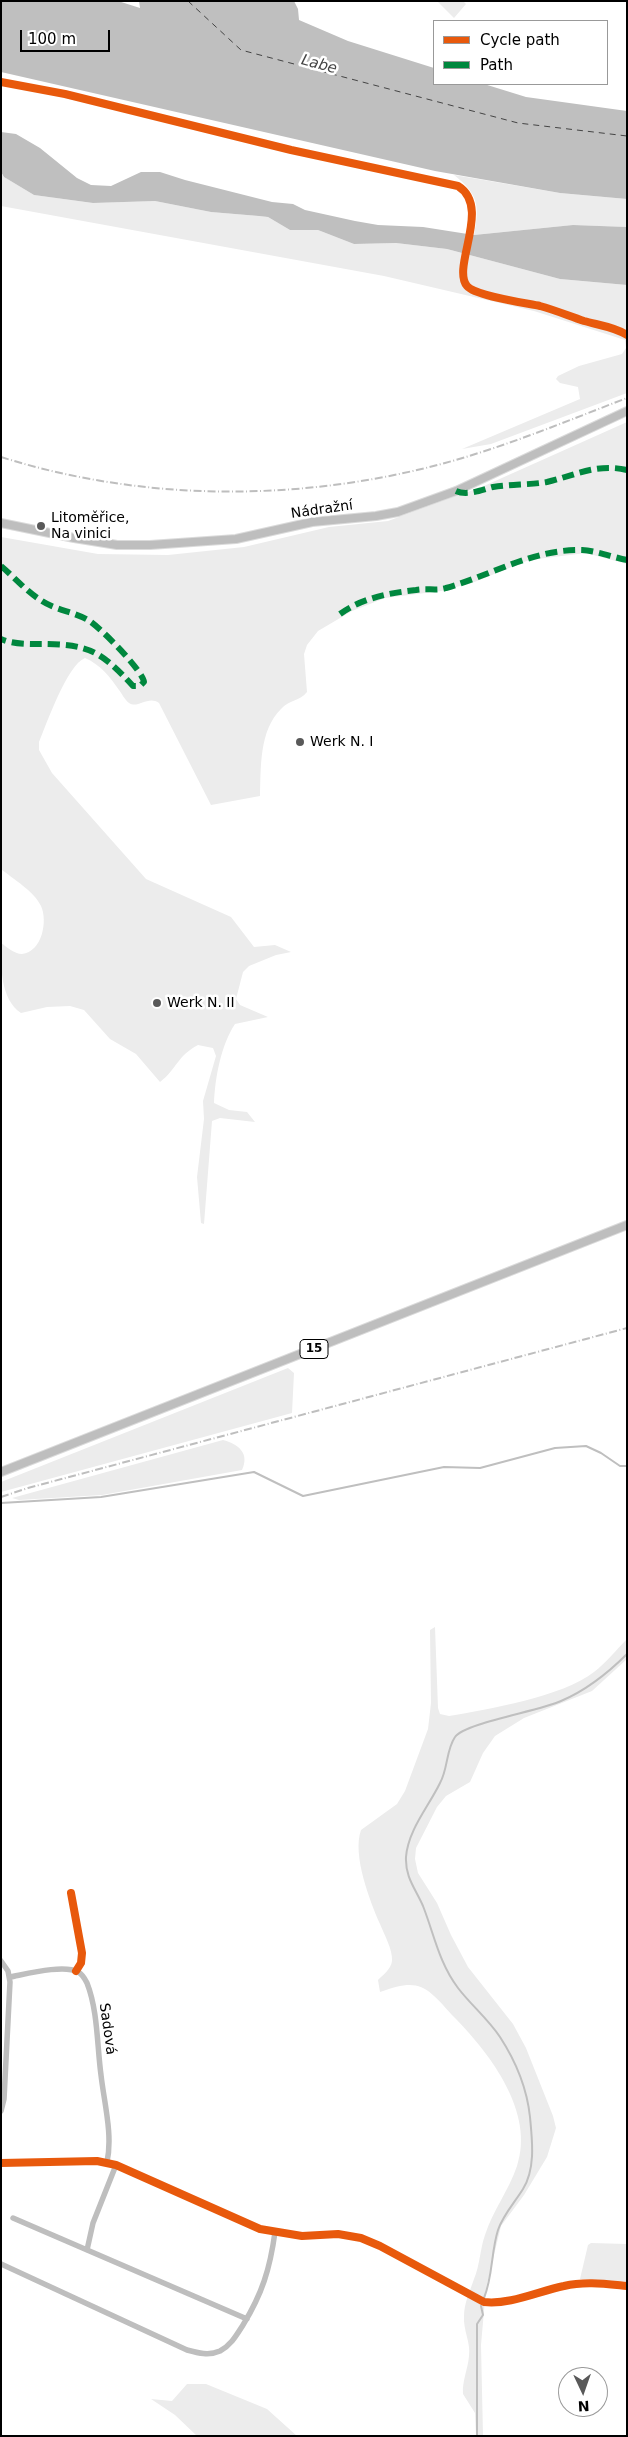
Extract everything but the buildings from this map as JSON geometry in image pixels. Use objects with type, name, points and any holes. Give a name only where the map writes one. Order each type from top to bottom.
[{"type":"main road","name":"Nádražní","points":[[1,523],[117,545],[150,545],[236,539],[312,522],[376,516],[398,512],[442,496],[627,411]]},
{"type":"main road","name":"15","points":[[1,1472],[627,1225]]},
{"type":"street","points":[[10,1977],[66,1969],[76,1971],[81,1963],[82,1953],[70,1893]]},
{"type":"street","points":[[1,1961],[10,1977],[4,2099],[1,2111]]},
{"type":"street","name":"Sadová","points":[[76,1971],[83,1976],[87,1984],[94,2017],[108,2145],[107,2162]]},
{"type":"street","points":[[1,2163],[107,2162],[260,2229],[302,2236],[338,2234],[360,2238],[380,2246],[484,2302],[501,2301],[574,2284],[627,2286]]},
{"type":"street","points":[[87,2250],[93,2223],[116,2165]]},
{"type":"street","points":[[13,2218],[247,2318]]},
{"type":"street","points":[[1,2264],[198,2354],[219,2351],[231,2344],[265,2285],[275,2232]]},
{"type":"shaded area","points":[[437,1],[463,1],[466,4],[454,18]]},
{"type":"shaded area","points":[[1,173],[4,177],[34,195],[93,203],[155,201],[211,212],[268,217],[290,230],[318,230],[354,244],[396,243],[447,249],[560,279],[627,285],[627,393],[491,444],[462,449],[580,399],[578,387],[560,383],[556,379],[558,376],[579,366],[622,354],[626,348],[625,340],[534,311],[384,276],[1,206]]},
{"type":"shaded area","points":[[454,175],[560,193],[627,199],[627,227],[573,225],[474,235],[477,216],[475,201],[468,188]]},
{"type":"shaded area","points":[[627,422],[627,564],[586,553],[529,560],[472,583],[441,591],[385,598],[352,611],[318,631],[307,645],[304,654],[307,692],[281,709],[274,718],[265,739],[260,796],[211,805],[159,703],[151,700],[136,704],[129,703],[105,672],[85,658],[71,671],[52,709],[39,742],[39,750],[52,773],[146,879],[231,917],[254,947],[275,945],[291,952],[276,955],[249,966],[243,972],[236,999],[240,1005],[268,1017],[235,1024],[226,1042],[220,1062],[214,1103],[229,1110],[247,1112],[255,1122],[220,1118],[212,1121],[204,1224],[201,1223],[197,1177],[204,1119],[203,1101],[216,1056],[213,1048],[198,1045],[191,1049],[160,1082],[136,1054],[110,1039],[84,1010],[70,1006],[47,1007],[21,1013],[14,1007],[5,991],[1,943],[16,953],[29,952],[39,942],[44,920],[41,906],[33,895],[1,869],[1,537],[98,554],[168,555],[244,547],[329,527],[388,521],[484,486]]},
{"type":"shaded area","points":[[288,1368],[294,1373],[292,1413],[1,1492],[1,1482]]},
{"type":"shaded area","points":[[223,1440],[241,1450],[245,1459],[242,1470],[102,1495],[19,1500],[12,1498]]},
{"type":"shaded area","points":[[435,1627],[438,1708],[440,1714],[449,1716],[524,1701],[580,1681],[607,1661],[627,1639],[627,1659],[592,1691],[524,1718],[495,1736],[483,1753],[470,1782],[446,1796],[437,1807],[416,1848],[415,1859],[418,1873],[437,1903],[468,1967],[513,2024],[526,2048],[556,2128],[547,2157],[524,2195],[501,2226],[486,2288],[481,2345],[483,2436],[476,2436],[475,2413],[463,2394],[469,2351],[464,2311],[478,2268],[485,2235],[517,2166],[521,2146],[520,2126],[515,2106],[495,2067],[469,2033],[438,1999],[423,1988],[415,1985],[394,1987],[380,1992],[378,1980],[390,1967],[392,1957],[388,1942],[367,1891],[360,1865],[359,1852],[361,1830],[397,1804],[405,1791],[428,1729],[431,1703],[430,1630]]},
{"type":"shaded area","points":[[591,2243],[627,2244],[627,2282],[580,2279],[588,2245]]},
{"type":"shaded area","points":[[187,2384],[206,2384],[267,2409],[297,2436],[197,2436],[175,2415],[151,2399],[172,2401]]},
{"type":"water","name":"Labe","points":[[1,1],[118,1],[140,8],[139,1],[294,1],[298,9],[299,20],[348,41],[433,68],[433,85],[487,85],[526,97],[627,111],[627,199],[560,193],[435,171],[1,72]]},
{"type":"water","points":[[1,132],[16,134],[40,148],[77,178],[91,185],[111,186],[141,172],[160,172],[272,202],[293,204],[305,210],[355,221],[378,225],[423,227],[474,235],[573,225],[627,227],[627,285],[560,279],[447,249],[396,243],[354,244],[318,230],[290,230],[268,217],[211,212],[155,201],[93,203],[34,195],[4,177],[1,172]]},
{"type":"waterway","points":[[1,1503],[101,1497],[254,1472],[303,1496],[444,1467],[480,1468],[555,1448],[586,1446],[601,1453],[620,1466],[627,1466]]},
{"type":"waterway","points":[[484,2298],[500,2224],[523,2189],[530,2172],[532,2144],[530,2117],[520,2075],[500,2037],[458,1988],[446,1969],[423,1906],[407,1871],[406,1857],[408,1847],[420,1818],[443,1778],[450,1748],[455,1737],[472,1727],[551,1705],[571,1697],[597,1680],[627,1654]]},
{"type":"waterway","points":[[477,2436],[477,2324],[483,2315],[481,2306]]},
{"type":"ferry route","points":[[188,1],[241,50],[518,123],[627,136]]},
{"type":"railway","points":[[1,457],[55,472],[110,482],[166,489],[223,492],[335,485],[390,476],[445,463],[537,433],[627,398]]},
{"type":"railway","points":[[1,1497],[28,1488],[627,1328]]},
{"type":"marked path","points":[[456,491],[469,493],[500,486],[547,482],[596,469],[616,468],[627,470]]},
{"type":"marked path","points":[[340,614],[348,608],[376,597],[420,589],[446,588],[530,558],[547,554],[582,550],[627,560]]},
{"type":"marked path","points":[[1,566],[42,601],[53,607],[83,617],[94,624],[129,659],[142,676],[144,682],[140,686],[133,686],[102,657],[82,648],[56,644],[10,642],[1,639]]},
{"type":"cycle path","points":[[1,82],[65,94],[291,150],[458,186],[467,196],[472,208],[472,222],[463,277],[467,286],[480,293],[540,306],[612,328],[627,335]]},
{"type":"cycle path","points":[[71,1893],[82,1953],[81,1963],[76,1971]]},
{"type":"cycle path","points":[[1,2163],[97,2161],[116,2165],[260,2229],[302,2236],[338,2234],[361,2238],[380,2246],[484,2302],[514,2300],[572,2284],[596,2283],[627,2286]]},
{"type":"place","name":"Litoměřice, Na vinici","points":[[41,526]]},
{"type":"place","name":"Werk N. I","points":[[300,742]]},
{"type":"place","name":"Werk N. II","points":[[157,1003]]}]
